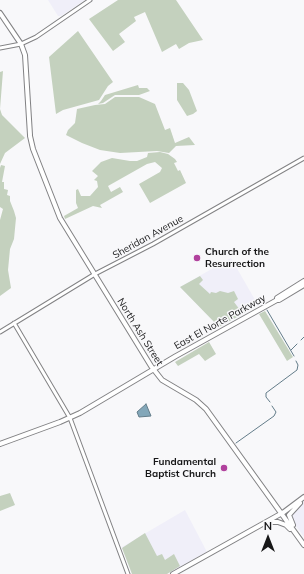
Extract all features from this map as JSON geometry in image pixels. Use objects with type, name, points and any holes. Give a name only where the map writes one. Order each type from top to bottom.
[{"type":"main road","name":"North Ash Street","points":[[0,13],[21,44],[25,55],[30,135],[33,149],[57,212],[153,369],[166,383],[196,400],[206,409],[304,545]]},
{"type":"main road","name":"East El Norte Parkway","points":[[276,300],[304,281]]},
{"type":"main road","name":"East El Norte Parkway","points":[[0,444],[70,418],[153,369],[276,300],[279,300],[304,284]]},
{"type":"main road","points":[[174,574],[281,513],[304,497]]},
{"type":"main road","points":[[298,537],[289,516],[304,497]]},
{"type":"main road","points":[[237,538],[274,522],[281,522],[286,525],[295,536],[298,537]]},
{"type":"street","points":[[0,48],[21,44],[36,37],[90,0]]},
{"type":"street","name":"Sheridan Avenue","points":[[0,332],[95,274],[148,247],[304,158]]},
{"type":"street","points":[[14,323],[70,418],[128,574]]},
{"type":"shaded area","points":[[48,0],[85,0],[61,16],[58,16]]},
{"type":"shaded area","points":[[231,258],[258,305],[219,327],[180,287]]},
{"type":"shaded area","points":[[304,501],[304,537],[290,518]]},
{"type":"shaded area","points":[[185,510],[207,552],[167,574],[132,574],[122,547]]},
{"type":"green space","points":[[118,0],[176,0],[203,40],[189,43],[179,49],[176,44],[162,52],[145,12],[134,17],[136,21],[119,34],[125,42],[113,51],[89,19]]},
{"type":"green space","points":[[78,31],[113,82],[108,86],[99,100],[63,110],[56,114],[49,57]]},
{"type":"green space","points":[[3,71],[0,109],[0,72]]},
{"type":"green space","points":[[177,83],[183,83],[189,90],[197,111],[193,114],[187,116],[177,100]]},
{"type":"green space","points":[[138,85],[139,88],[147,88],[150,91],[139,95],[115,95],[103,103],[98,104],[105,95]]},
{"type":"green space","points":[[115,97],[139,97],[155,104],[165,130],[170,128],[175,143],[189,137],[195,145],[176,146],[169,153],[157,151],[120,153],[100,150],[66,135],[68,130],[75,123],[77,109],[105,104]]},
{"type":"green space","points":[[0,109],[2,115],[25,138],[5,153],[0,164]]},
{"type":"green space","points":[[160,152],[168,154],[175,159],[177,162],[174,163],[178,171],[180,170],[186,183],[150,203],[139,184],[160,172],[162,168],[155,162],[147,164],[108,186],[111,192],[120,187],[123,192],[100,205],[102,208],[93,206],[65,219],[64,216],[78,208],[76,203],[76,190],[78,189],[81,196],[90,196],[98,187],[97,181],[94,180],[98,176],[92,171],[101,162],[112,158],[137,161],[147,157],[148,153]]},
{"type":"green space","points":[[1,165],[5,166],[2,182],[4,182],[4,189],[8,190],[7,195],[10,196],[10,201],[16,218],[14,239],[10,249],[8,270],[11,288],[0,296],[0,220],[3,209],[0,207]]},
{"type":"green space","points":[[200,276],[203,280],[199,284],[210,294],[211,292],[216,293],[220,291],[228,293],[234,291],[238,299],[234,302],[240,310],[244,308],[246,312],[219,327],[180,287]]},
{"type":"green space","points":[[265,311],[293,357],[287,361],[259,314]]},
{"type":"green space","points":[[209,342],[216,354],[205,361],[199,354],[178,366],[175,362]]},
{"type":"green space","points":[[10,493],[15,505],[0,511],[0,496]]},
{"type":"green space","points":[[145,533],[157,556],[162,554],[165,560],[174,554],[180,566],[167,574],[132,574],[122,548]]},
{"type":"water","points":[[146,404],[151,416],[139,417],[137,412]]},
{"type":"waterway","points":[[267,310],[294,356]]},
{"type":"waterway","points":[[301,340],[304,337]]},
{"type":"waterway","points":[[291,350],[297,344]]},
{"type":"waterway","points":[[270,402],[266,397],[266,393],[297,370],[298,365],[296,361]]},
{"type":"waterway","points":[[236,443],[274,416],[276,412],[272,406]]},
{"type":"place","name":"Church of the Resurrection","points":[[197,258]]},
{"type":"place","name":"Fundamental Baptist Church","points":[[224,468]]}]
